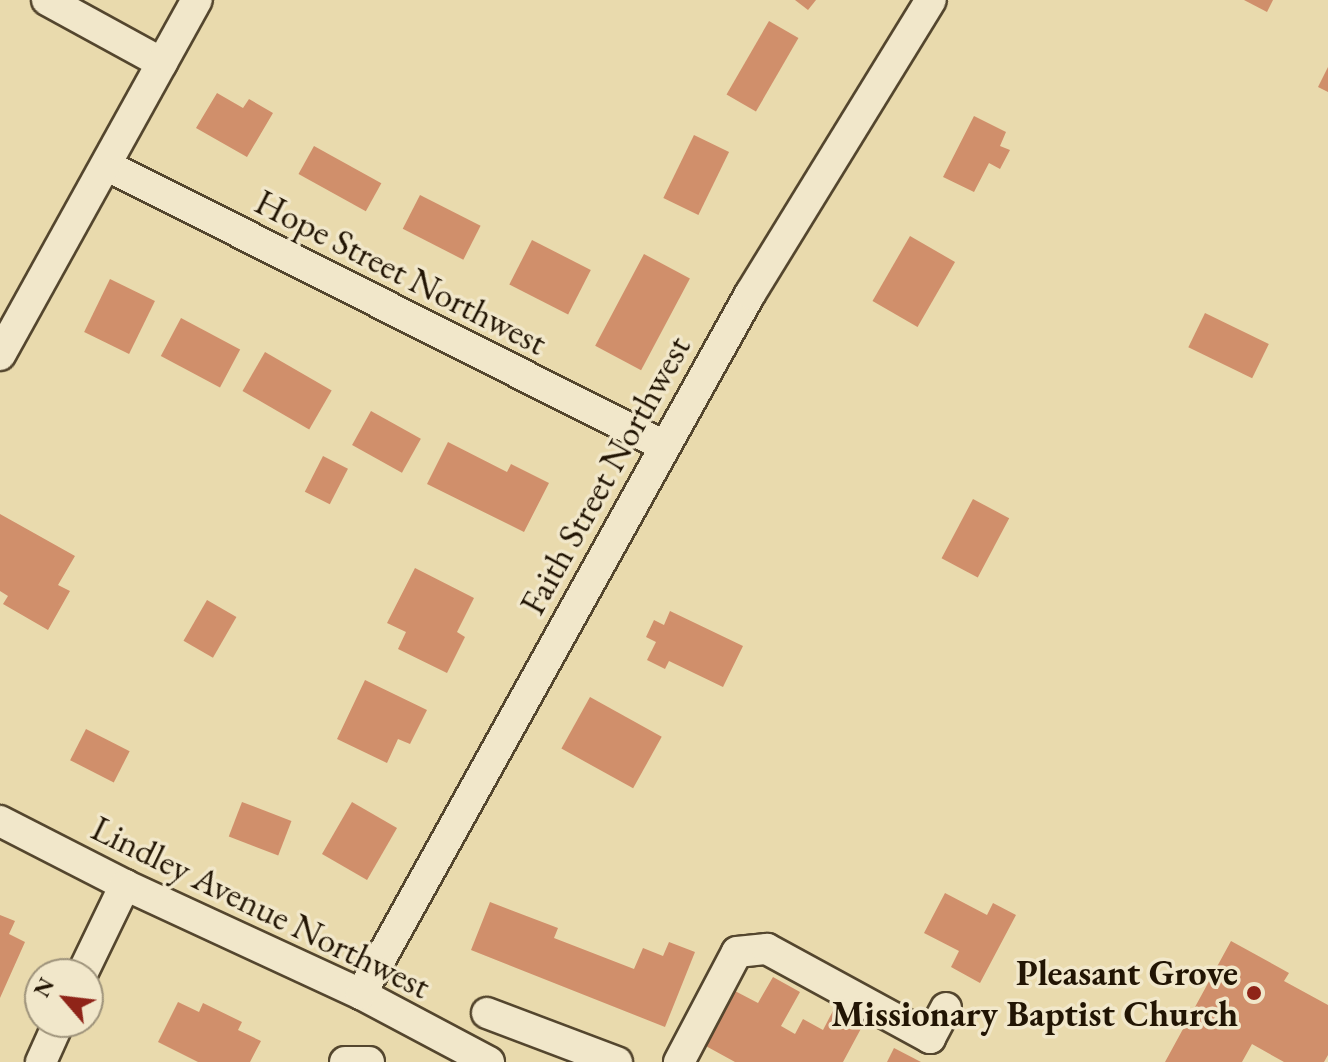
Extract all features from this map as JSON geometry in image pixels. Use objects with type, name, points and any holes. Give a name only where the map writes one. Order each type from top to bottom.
[{"type":"street","points":[[47,0],[162,63]]},
{"type":"street","points":[[0,355],[197,0]]},
{"type":"street","name":"Faith Street Northwest","points":[[361,994],[750,294],[931,0]]},
{"type":"street","name":"Hope Street Northwest","points":[[106,165],[664,446]]},
{"type":"street","name":"Lindley Avenue Northwest","points":[[0,821],[125,885],[361,994],[489,1062]]},
{"type":"street","points":[[90,958],[125,885]]},
{"type":"street","points":[[679,1062],[737,952],[767,949],[930,1038],[946,1008]]},
{"type":"street","points":[[487,1013],[566,1053],[617,1062]]},
{"type":"street","points":[[41,1062],[52,1038]]},
{"type":"street","points":[[345,1062],[369,1062]]},
{"type":"building","points":[[795,0],[816,0],[808,10]]},
{"type":"building","points":[[1244,0],[1273,0],[1267,12]]},
{"type":"building","points":[[769,21],[798,38],[756,112],[726,95]]},
{"type":"building","points":[[1328,67],[1328,92],[1318,87]]},
{"type":"building","points":[[217,93],[243,108],[249,99],[273,113],[247,157],[196,128]]},
{"type":"building","points":[[974,116],[1006,132],[1000,146],[1010,150],[1000,169],[989,163],[974,192],[943,177]]},
{"type":"building","points":[[694,135],[729,152],[698,215],[663,198]]},
{"type":"building","points":[[314,146],[381,183],[366,211],[298,174]]},
{"type":"building","points":[[420,195],[481,226],[463,260],[403,229]]},
{"type":"building","points":[[910,236],[955,262],[918,327],[872,301]]},
{"type":"building","points":[[532,240],[591,270],[568,315],[509,285]]},
{"type":"building","points":[[644,254],[690,278],[641,370],[595,346]]},
{"type":"building","points":[[110,279],[155,301],[129,354],[84,332]]},
{"type":"building","points":[[1205,313],[1269,344],[1252,378],[1188,347]]},
{"type":"building","points":[[181,318],[240,349],[220,387],[161,356]]},
{"type":"building","points":[[265,352],[332,390],[309,429],[242,391]]},
{"type":"building","points":[[371,411],[421,439],[402,473],[352,445]]},
{"type":"building","points":[[448,442],[507,472],[511,464],[549,483],[524,532],[427,484]]},
{"type":"building","points":[[323,456],[348,469],[330,504],[305,492]]},
{"type":"building","points":[[973,499],[1009,518],[978,577],[942,558]]},
{"type":"building","points":[[0,514],[75,556],[58,585],[70,591],[48,630],[3,604],[8,596],[0,591]]},
{"type":"building","points":[[415,568],[474,598],[457,632],[465,637],[447,673],[398,649],[406,632],[387,623]]},
{"type":"building","points":[[207,600],[236,617],[213,658],[184,641]]},
{"type":"building","points":[[670,611],[743,646],[723,687],[669,661],[665,669],[647,660],[656,642],[646,637],[654,620],[664,625]]},
{"type":"building","points":[[365,680],[427,710],[410,744],[398,739],[387,763],[337,739]]},
{"type":"building","points":[[590,697],[662,737],[633,788],[561,749]]},
{"type":"building","points":[[86,729],[130,751],[114,782],[70,760]]},
{"type":"building","points":[[242,802],[291,821],[278,856],[229,837]]},
{"type":"building","points":[[352,802],[397,828],[367,880],[322,854]]},
{"type":"building","points":[[945,893],[987,915],[993,903],[1016,915],[980,983],[951,967],[959,951],[924,933]]},
{"type":"building","points":[[490,902],[558,928],[554,938],[634,969],[643,948],[663,956],[669,942],[695,952],[665,1027],[471,950]]},
{"type":"building","points":[[0,915],[15,921],[9,934],[25,942],[0,998]]},
{"type":"building","name":"Pleasant Grove Missionary Baptist Church","points":[[1231,941],[1289,973],[1284,981],[1328,1005],[1328,1055],[1324,1062],[1284,1062],[1252,1044],[1242,1062],[1165,1062]]},
{"type":"building","points":[[773,977],[800,992],[781,1026],[795,1034],[803,1019],[823,1030],[835,1007],[864,1023],[843,1062],[735,1062],[704,1045],[735,991],[758,1003]]},
{"type":"building","points":[[178,1002],[199,1012],[203,1003],[242,1022],[238,1030],[261,1041],[250,1062],[198,1062],[158,1042]]},
{"type":"building","points":[[894,1048],[921,1062],[887,1062]]},
{"type":"place","name":"Pleasant Grove Missionary Baptist Church","points":[[1254,993]]}]
